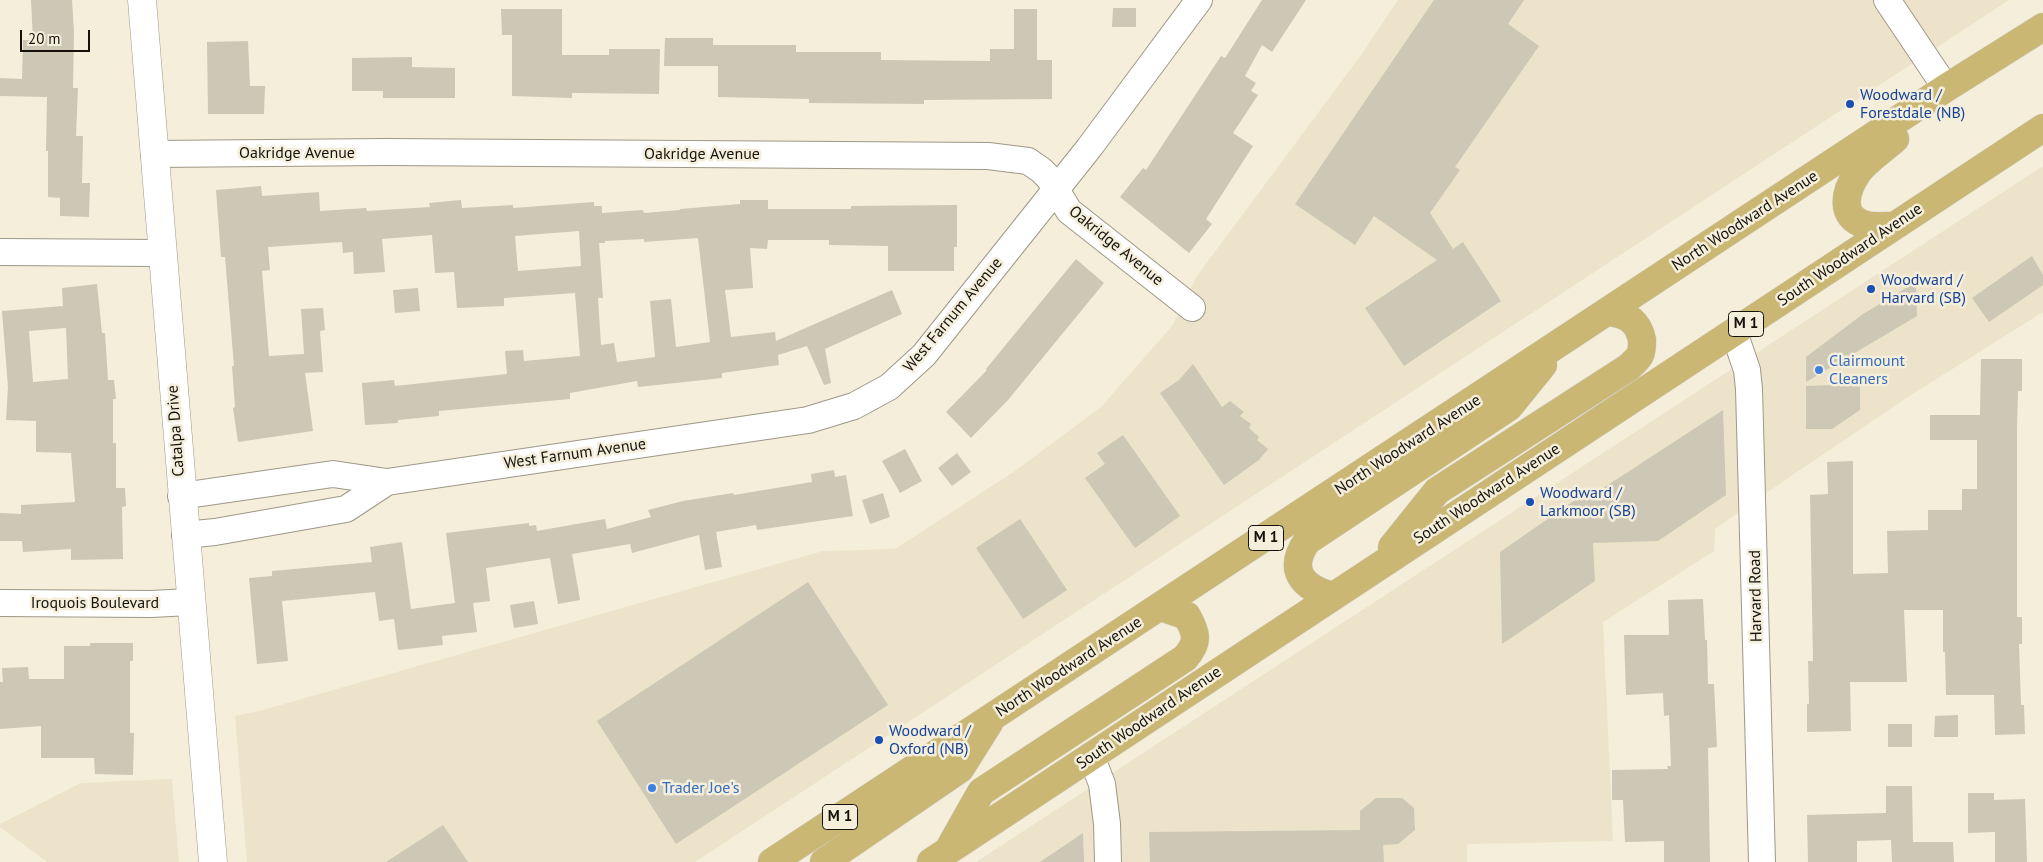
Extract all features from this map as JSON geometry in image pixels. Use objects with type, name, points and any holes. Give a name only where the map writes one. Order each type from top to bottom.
[{"type":"main road","name":"North Woodward Avenue","points":[[772,862],[1609,312],[1946,88],[2043,27]]},
{"type":"main road","points":[[1893,226],[1869,226],[1857,221],[1850,214],[1846,204],[1846,195],[1859,171],[1908,128],[1946,88]]},
{"type":"main road","name":"South Woodward Avenue","points":[[940,856],[2043,128]]},
{"type":"main road","points":[[1373,570],[1438,491],[1629,367],[1640,355],[1642,343],[1640,331],[1634,321],[1622,313],[1609,312]]},
{"type":"main road","points":[[1334,596],[1319,592],[1300,576],[1296,564],[1299,553],[1307,541],[1509,407],[1560,344]]},
{"type":"main road","points":[[940,856],[981,792],[1185,658],[1194,648],[1195,639],[1187,616],[1160,607]]},
{"type":"main road","points":[[824,862],[960,769],[994,716]]},
{"type":"street","name":"Catalpa Drive","points":[[142,0],[181,496],[213,862]]},
{"type":"street","name":"West Farnum Avenue","points":[[181,496],[333,474],[387,482],[808,420],[854,406],[889,387],[924,354],[1089,148],[1199,0]]},
{"type":"street","points":[[1887,0],[1946,88]]},
{"type":"street","name":"Oakridge Avenue","points":[[154,154],[396,152],[988,156],[1028,161],[1041,170],[1069,211],[1192,308]]},
{"type":"street","points":[[0,252],[162,253]]},
{"type":"street","name":"Harvard Road","points":[[1734,332],[1747,370],[1750,396],[1762,862]]},
{"type":"street","name":"West Farnum Avenue","points":[[185,535],[215,532],[346,509],[387,482]]},
{"type":"street","name":"Iroquois Boulevard","points":[[0,603],[151,604],[190,602]]},
{"type":"street","points":[[1092,756],[1102,784],[1107,824],[1108,862]]},
{"type":"shaded area","points":[[1398,0],[2009,0],[695,862],[247,862],[235,716],[263,710],[823,551],[895,549],[1015,471],[1101,407],[1173,325],[1197,276],[1361,55]]},
{"type":"shaded area","points":[[2043,166],[2043,312],[1911,395],[1715,529],[1714,551],[1603,622],[1613,841],[1467,844],[1467,862],[976,862]]},
{"type":"shaded area","points":[[172,779],[179,862],[47,862],[0,827],[0,824],[81,783]]},
{"type":"building","points":[[31,0],[72,0],[74,32],[73,88],[78,88],[76,136],[83,136],[82,183],[90,183],[89,217],[60,216],[60,198],[48,197],[48,151],[46,151],[47,97],[0,96],[0,78],[22,79],[23,40],[33,40]]},
{"type":"building","points":[[1262,0],[1306,0],[1272,52],[1262,45],[1245,76],[1256,83],[1251,91],[1258,95],[1233,133],[1253,146],[1206,219],[1212,224],[1189,253],[1120,197],[1143,168],[1146,170],[1221,56],[1225,58]]},
{"type":"building","points":[[1434,0],[1524,0],[1508,24],[1539,46],[1455,167],[1460,170],[1430,213],[1453,249],[1463,242],[1501,301],[1404,366],[1365,308],[1437,260],[1374,216],[1355,245],[1295,204]]},
{"type":"building","points":[[1113,8],[1136,8],[1136,27],[1112,27]]},
{"type":"building","points":[[501,9],[562,9],[562,55],[609,55],[609,49],[660,49],[659,94],[572,93],[572,98],[512,96],[512,35],[502,35]]},
{"type":"building","points":[[1014,9],[1037,9],[1037,60],[1052,60],[1052,99],[924,100],[924,104],[809,103],[809,99],[718,97],[718,66],[664,66],[665,38],[713,38],[713,45],[796,45],[796,52],[881,52],[881,60],[990,61],[990,49],[1014,49]]},
{"type":"building","points":[[248,41],[250,86],[265,86],[264,114],[208,114],[207,42]]},
{"type":"building","points":[[412,57],[412,67],[455,68],[455,98],[383,98],[383,91],[352,91],[352,58]]},
{"type":"building","points":[[261,186],[262,196],[319,192],[320,211],[366,208],[367,211],[430,207],[429,203],[461,200],[462,208],[513,205],[513,208],[594,202],[594,206],[602,206],[602,213],[643,210],[644,213],[680,210],[740,204],[740,200],[768,200],[768,209],[851,209],[851,206],[957,205],[957,247],[954,247],[954,271],[888,271],[888,246],[829,245],[829,240],[768,240],[767,249],[750,248],[753,288],[725,290],[731,337],[775,332],[776,341],[892,290],[902,314],[825,349],[831,383],[824,385],[807,346],[778,355],[779,365],[722,373],[722,378],[638,387],[637,381],[570,393],[570,399],[439,411],[439,416],[398,420],[398,423],[365,425],[362,383],[394,380],[395,386],[507,374],[505,351],[523,350],[524,361],[580,356],[575,293],[504,298],[504,306],[457,308],[454,272],[435,273],[432,235],[382,239],[385,272],[354,274],[353,252],[343,253],[342,242],[268,247],[270,270],[262,271],[269,356],[304,354],[301,309],[323,308],[325,330],[320,331],[323,372],[305,373],[313,431],[238,442],[233,408],[235,407],[232,366],[234,366],[225,257],[221,257],[216,190]],"holes":[[[579,231],[581,266],[518,271],[515,236]],[[698,238],[710,342],[676,347],[671,299],[650,301],[655,357],[617,362],[614,343],[601,345],[598,298],[603,298],[599,243],[644,239],[644,242]]]},
{"type":"building","points":[[2032,256],[2043,275],[2043,285],[1989,322],[1972,298]]},
{"type":"building","points":[[1076,259],[1104,283],[1008,400],[971,438],[946,412],[987,370]]},
{"type":"building","points":[[1916,282],[1917,316],[1806,382],[1806,357],[1863,314]]},
{"type":"building","points":[[97,284],[102,333],[105,333],[108,380],[114,380],[116,399],[113,399],[113,443],[116,443],[116,488],[125,488],[126,506],[122,507],[123,559],[71,560],[71,549],[23,552],[22,541],[0,541],[0,513],[21,514],[21,505],[75,502],[71,453],[36,452],[36,421],[6,420],[8,387],[2,311],[63,306],[62,288]],"holes":[[[66,328],[68,379],[33,382],[29,331]]]},
{"type":"building","points":[[418,288],[420,311],[395,313],[393,290]]},
{"type":"building","points":[[1981,359],[2022,359],[2022,391],[2018,391],[2017,430],[2017,617],[2022,617],[2022,644],[2019,644],[2021,705],[2024,705],[2025,734],[1995,735],[1994,695],[1946,695],[1943,610],[1904,610],[1907,682],[1850,682],[1851,731],[1807,732],[1807,704],[1809,704],[1808,661],[1813,661],[1810,495],[1828,494],[1827,462],[1853,461],[1853,574],[1888,573],[1887,531],[1928,530],[1928,510],[1962,510],[1962,489],[1977,489],[1977,440],[1930,440],[1930,415],[1980,415]]},
{"type":"building","points":[[1193,364],[1222,407],[1230,401],[1244,412],[1240,416],[1251,424],[1249,428],[1259,437],[1257,440],[1268,449],[1259,460],[1224,485],[1160,393],[1179,380]]},
{"type":"building","name":"Clairmount Cleaners","points":[[1860,384],[1860,410],[1832,429],[1806,429],[1806,386]]},
{"type":"building","points":[[1723,410],[1726,495],[1658,541],[1593,543],[1595,581],[1502,644],[1500,552],[1591,489],[1591,496]]},
{"type":"building","points":[[1123,435],[1180,516],[1135,548],[1085,478],[1105,464],[1097,453]]},
{"type":"building","points":[[905,449],[922,481],[900,493],[882,461]]},
{"type":"building","points":[[957,453],[971,472],[952,486],[938,468]]},
{"type":"building","points":[[834,470],[835,477],[846,475],[853,516],[757,530],[756,525],[716,532],[722,567],[705,570],[699,535],[632,553],[630,544],[572,554],[580,600],[558,604],[550,558],[486,568],[490,601],[473,603],[477,632],[442,636],[443,645],[398,650],[394,619],[379,621],[375,592],[282,601],[288,661],[257,664],[249,578],[272,576],[272,571],[372,562],[370,547],[402,542],[411,609],[455,603],[446,533],[529,523],[529,526],[536,525],[537,531],[605,519],[607,529],[651,517],[648,510],[683,501],[812,482],[811,474]]},
{"type":"building","points":[[883,493],[890,517],[870,524],[862,500]]},
{"type":"building","points":[[1020,519],[1067,590],[1023,619],[976,548]]},
{"type":"building","points":[[808,582],[888,705],[676,844],[597,721]]},
{"type":"building","points":[[1703,599],[1705,640],[1707,640],[1708,684],[1714,684],[1717,747],[1708,748],[1710,862],[1664,862],[1664,841],[1625,842],[1623,800],[1612,800],[1612,770],[1668,769],[1667,766],[1671,766],[1669,715],[1664,716],[1663,693],[1626,695],[1624,635],[1669,635],[1668,600]]},
{"type":"building","points":[[534,601],[538,624],[514,628],[510,605]]},
{"type":"building","points":[[90,643],[133,643],[133,661],[130,661],[130,733],[134,733],[133,775],[95,774],[94,758],[41,758],[41,726],[0,729],[0,682],[3,682],[2,668],[28,667],[29,679],[64,679],[64,646],[90,646]]},
{"type":"building","points":[[1958,715],[1958,737],[1934,737],[1935,716]]},
{"type":"building","points":[[1888,724],[1912,724],[1912,747],[1888,747]]},
{"type":"building","points":[[1886,786],[1912,786],[1913,842],[1953,842],[1954,862],[1892,862],[1891,840],[1857,841],[1857,862],[1808,862],[1807,815],[1886,813]]},
{"type":"building","points":[[1968,793],[1994,793],[1994,800],[2025,799],[2027,862],[1995,862],[1995,832],[1968,833]]},
{"type":"building","points":[[1376,798],[1402,798],[1414,808],[1415,830],[1398,844],[1383,845],[1384,862],[1150,862],[1149,832],[1360,830],[1360,811]]},
{"type":"building","points":[[443,825],[468,862],[386,862]]},
{"type":"building","points":[[1083,833],[1084,862],[1040,862]]},
{"type":"place","name":"Woodward / Forestdale (NB)","points":[[1850,104]]},
{"type":"place","name":"Woodward / Harvard (SB)","points":[[1871,289]]},
{"type":"place","name":"Clairmount Cleaners","points":[[1819,370]]},
{"type":"place","name":"Woodward / Larkmoor (SB)","points":[[1530,502]]},
{"type":"place","name":"Woodward / Oxford (NB)","points":[[879,740]]},
{"type":"place","name":"Trader Joe's","points":[[652,788]]}]
